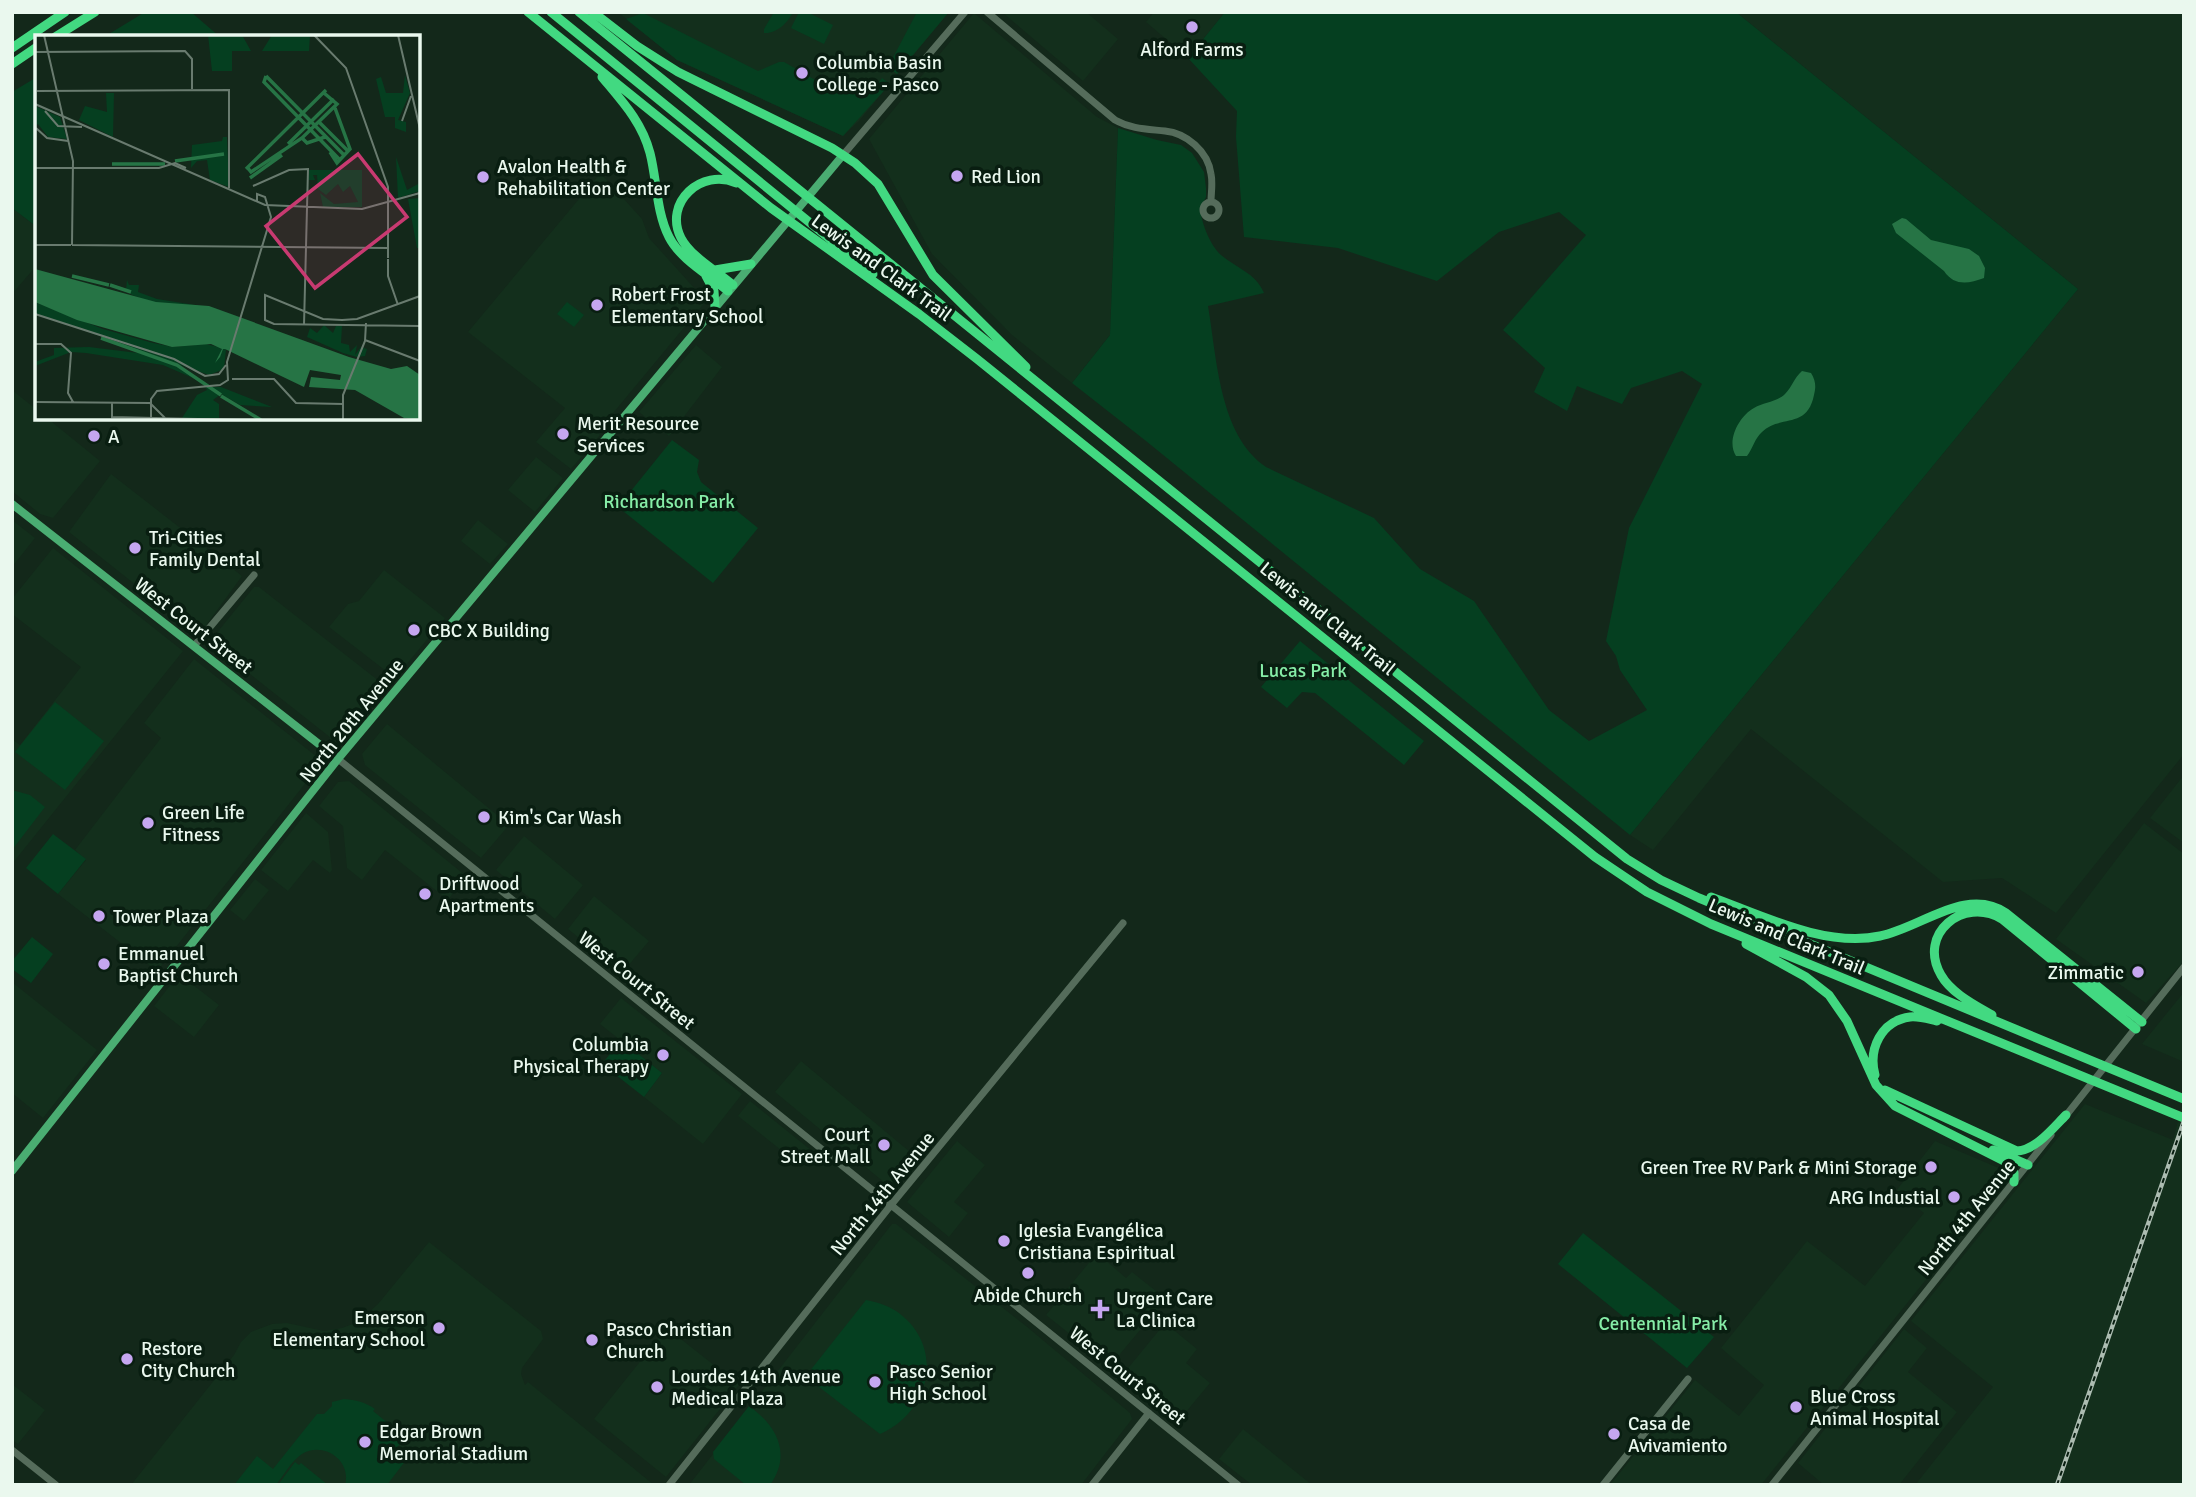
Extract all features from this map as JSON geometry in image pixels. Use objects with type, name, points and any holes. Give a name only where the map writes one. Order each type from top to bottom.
[{"type":"highway","points":[[12,48],[65,12]]},
{"type":"highway","points":[[55,35],[84,12]]},
{"type":"highway","points":[[56,35],[95,12]]},
{"type":"highway","name":"Lewis and Clark Trail","points":[[528,12],[771,208],[919,314],[1078,439],[1595,857],[1647,892],[1711,924],[2184,1118]]},
{"type":"highway","points":[[551,12],[814,224],[919,314]]},
{"type":"highway","name":"Lewis and Clark Trail","points":[[579,12],[1606,843],[1661,880],[1699,898],[2184,1099]]},
{"type":"highway","points":[[593,12],[637,46],[678,72],[844,155],[864,170],[884,192],[933,275],[1027,367],[1043,387]]},
{"type":"highway","points":[[565,42],[597,72],[638,122],[649,152],[659,208],[669,238],[703,271],[730,288]]},
{"type":"highway","points":[[12,64],[35,48]]},
{"type":"highway","points":[[730,288],[715,270],[691,251],[679,235],[678,208],[688,191],[705,180],[725,179],[737,184],[771,208]]},
{"type":"highway","points":[[715,270],[751,264]]},
{"type":"highway","points":[[703,271],[714,291],[715,306]]},
{"type":"highway","points":[[1661,880],[1822,936],[1846,939],[1882,936],[1965,904],[1986,904],[2006,913],[2139,1026]]},
{"type":"highway","points":[[2018,1031],[1971,1002],[1948,984],[1940,973],[1935,954],[1937,940],[1948,923],[1959,915],[1979,911],[1998,917],[2139,1026]]},
{"type":"highway","points":[[1711,924],[1806,977],[1829,995],[1847,1021],[1876,1085],[1888,1099],[1904,1112],[2006,1162],[2014,1173],[2014,1182]]},
{"type":"highway","points":[[1971,1030],[1923,1018],[1909,1017],[1896,1021],[1885,1029],[1874,1047],[1872,1060],[1875,1074],[1889,1093],[2017,1151],[2028,1164]]},
{"type":"highway","points":[[1904,1112],[2028,1164]]},
{"type":"highway","points":[[2017,1151],[2036,1144],[2066,1115]]},
{"type":"main road","points":[[844,155],[965,12]]},
{"type":"main road","points":[[987,12],[1115,120],[1139,128],[1175,133],[1197,146],[1209,164],[1211,202]]},
{"type":"main road","name":"North 20th Avenue","points":[[12,1171],[338,759],[844,155]]},
{"type":"main road","name":"West Court Street","points":[[12,504],[338,759],[1238,1485]]},
{"type":"main road","points":[[194,646],[254,575]]},
{"type":"main road","name":"North 14th Avenue","points":[[669,1485],[891,1205],[1123,923]]},
{"type":"main road","name":"North 4th Avenue","points":[[1772,1485],[2184,967]]},
{"type":"main road","points":[[1603,1485],[1688,1379]]},
{"type":"main road","points":[[1092,1485],[1149,1413]]},
{"type":"main road","points":[[12,1450],[56,1485]]},
{"type":"shaded area","name":"Columbia Basin College - Pasco","points":[[618,12],[949,12],[859,121],[843,136],[677,60]]},
{"type":"shaded area","points":[[1002,12],[1086,12],[1118,39],[1083,81]]},
{"type":"shaded area","points":[[1154,12],[1225,12],[1188,58],[1146,22]]},
{"type":"shaded area","points":[[1736,12],[2184,12],[2184,754],[2056,913],[2002,878],[1943,882],[1751,729],[1653,850],[1630,835],[2078,289]]},
{"type":"shaded area","points":[[974,13],[1097,117],[1118,128],[1110,335],[1072,383],[1012,335],[932,254],[869,139]]},
{"type":"shaded area","name":"Robert Frost Elementary School","points":[[599,175],[602,175],[642,219],[649,238],[706,301],[609,418],[598,433],[600,435],[571,469],[536,442],[565,408],[468,332]]},
{"type":"shaded area","points":[[12,208],[35,225],[35,267],[12,294]]},
{"type":"shaded area","points":[[1902,218],[1931,240],[1969,249],[1979,256],[1985,268],[1984,278],[1972,282],[1952,279],[1896,233],[1892,224]]},
{"type":"shaded area","points":[[696,345],[722,367],[669,436],[639,412]]},
{"type":"shaded area","points":[[1802,371],[1811,373],[1815,384],[1815,392],[1805,413],[1769,427],[1760,434],[1747,456],[1736,456],[1733,436],[1743,417],[1754,408],[1782,397]]},
{"type":"shaded area","points":[[12,390],[35,408],[35,420],[49,420],[100,461],[53,518],[40,514],[12,491]]},
{"type":"shaded area","points":[[536,457],[563,478],[535,512],[508,490]]},
{"type":"shaded area","points":[[111,474],[242,576],[199,635],[69,532]]},
{"type":"shaded area","points":[[12,520],[35,538],[12,567]]},
{"type":"shaded area","points":[[478,520],[508,544],[490,564],[461,541]]},
{"type":"shaded area","points":[[53,548],[183,651],[12,864],[12,739],[20,745],[81,667],[12,614],[12,599]]},
{"type":"shaded area","points":[[384,570],[445,618],[395,678],[329,627],[348,604],[359,601]]},
{"type":"shaded area","points":[[254,587],[259,587],[384,685],[342,736],[331,738],[212,644],[211,640]]},
{"type":"shaded area","points":[[194,659],[317,757],[319,766],[157,971],[58,894],[86,860],[75,850],[161,738],[144,723]]},
{"type":"shaded area","points":[[387,724],[509,825],[481,858],[365,765],[362,754]]},
{"type":"shaded area","points":[[2184,775],[2184,843],[2150,818]]},
{"type":"shaded area","points":[[349,781],[466,876],[448,900],[385,850],[362,880],[347,868],[343,826],[319,806],[338,782]]},
{"type":"shaded area","points":[[306,813],[328,832],[332,870],[330,873],[313,860],[288,891],[261,870]]},
{"type":"shaded area","points":[[2144,823],[2184,854],[2184,961],[2146,1003],[2056,939]]},
{"type":"shaded area","points":[[524,836],[583,885],[555,919],[496,870]]},
{"type":"shaded area","points":[[255,879],[269,890],[244,921],[230,910]]},
{"type":"shaded area","points":[[594,896],[649,941],[622,973],[568,929]]},
{"type":"shaded area","points":[[179,974],[219,1005],[194,1037],[154,1006]]},
{"type":"shaded area","points":[[12,982],[97,1050],[43,1118],[12,1093]]},
{"type":"shaded area","points":[[2184,992],[2184,1062],[2142,1044]]},
{"type":"shaded area","points":[[621,998],[742,1094],[703,1144],[644,1097],[662,1073],[600,1024]]},
{"type":"shaded area","points":[[801,1061],[916,1157],[891,1188],[775,1092]]},
{"type":"shaded area","points":[[2184,1099],[2184,1485],[1915,1485],[1993,1387],[1911,1321],[2085,1104],[2173,1140]]},
{"type":"shaded area","points":[[750,1101],[812,1151],[800,1165],[738,1116]]},
{"type":"shaded area","points":[[957,1141],[985,1165],[954,1202],[968,1213],[949,1237],[907,1202]]},
{"type":"shaded area","points":[[1935,1141],[2006,1171],[2006,1180],[1761,1485],[1610,1485],[1695,1380],[1739,1416],[1764,1385],[1721,1348],[1807,1241],[1865,1286],[1924,1213],[1896,1191]]},
{"type":"shaded area","name":"Pasco Senior High School","points":[[892,1224],[896,1224],[1026,1326],[1130,1413],[1132,1419],[1081,1485],[689,1485]]},
{"type":"shaded area","points":[[429,1242],[541,1331],[543,1339],[522,1368],[525,1385],[528,1382],[654,1485],[131,1485],[251,1332],[272,1324],[287,1323],[324,1331],[358,1322],[378,1304]]},
{"type":"shaded area","points":[[1097,1253],[1126,1278],[1132,1272],[1166,1299],[1110,1366],[1046,1315]]},
{"type":"shaded area","points":[[1165,1323],[1197,1349],[1186,1363],[1210,1383],[1176,1424],[1120,1378]]},
{"type":"shaded area","points":[[667,1328],[739,1385],[666,1477],[594,1419]]},
{"type":"shaded area","points":[[1904,1329],[1927,1348],[1908,1372],[1957,1412],[1899,1485],[1824,1485],[1798,1463]]},
{"type":"shaded area","points":[[12,1384],[45,1410],[18,1444],[12,1440]]},
{"type":"shaded area","points":[[1243,1429],[1312,1485],[1252,1485],[1219,1459]]},
{"type":"green space","points":[[145,12],[191,12],[218,35],[107,35]]},
{"type":"green space","points":[[774,12],[793,12],[781,27],[764,33],[764,29]]},
{"type":"green space","points":[[799,12],[807,12],[833,25],[824,44],[791,28]]},
{"type":"green space","points":[[917,12],[949,12],[897,74],[888,67]]},
{"type":"green space","points":[[1225,12],[1736,12],[2078,289],[1630,835],[1072,383],[1110,335],[1118,128],[1181,145],[1192,153],[1204,172],[1206,197],[1200,209],[1210,240],[1221,255],[1256,280],[1264,293],[1208,306],[1218,371],[1229,416],[1250,453],[1266,467],[1374,518],[1420,569],[1474,601],[1549,710],[1589,741],[1647,710],[1620,670],[1616,656],[1606,641],[1629,528],[1702,384],[1682,371],[1631,388],[1622,404],[1577,386],[1567,411],[1534,392],[1545,368],[1503,330],[1586,235],[1559,212],[1499,232],[1437,281],[1338,248],[1244,237],[1236,137],[1237,111],[1188,58]]},
{"type":"green space","points":[[643,13],[758,71],[784,62],[821,83],[848,93],[861,93],[872,89],[882,78],[890,84],[843,136],[677,60],[626,19]]},
{"type":"green space","points":[[35,78],[35,225],[12,208],[12,92]]},
{"type":"green space","points":[[567,302],[584,315],[574,327],[557,314]]},
{"type":"green space","name":"Richardson Park","points":[[672,440],[699,460],[697,472],[701,482],[758,528],[713,583],[618,507]]},
{"type":"green space","name":"Lucas Park","points":[[1300,641],[1424,741],[1404,765],[1315,693],[1302,692],[1287,708],[1261,687]]},
{"type":"green space","points":[[55,702],[104,741],[65,790],[15,752]]},
{"type":"green space","points":[[12,790],[30,795],[45,807],[12,850]]},
{"type":"green space","points":[[53,834],[86,859],[58,894],[26,868]]},
{"type":"green space","points":[[32,937],[53,954],[31,983],[12,969],[12,961]]},
{"type":"green space","points":[[621,1040],[662,1073],[644,1097],[602,1064]]},
{"type":"green space","name":"Centennial Park","points":[[1583,1233],[1714,1337],[1687,1368],[1558,1264]]},
{"type":"green space","points":[[866,1300],[893,1309],[912,1325],[922,1341],[926,1359],[926,1377],[921,1394],[911,1410],[897,1424],[880,1434],[810,1380],[809,1372]]},
{"type":"green space","name":"Edgar Brown Memorial Stadium","points":[[344,1399],[375,1409],[373,1411],[405,1437],[395,1450],[406,1460],[387,1485],[345,1485],[346,1476],[340,1461],[334,1455],[319,1450],[298,1457],[276,1485],[234,1485],[257,1456],[273,1469],[317,1414],[324,1414],[332,1406],[332,1402]]},
{"type":"green space","points":[[749,1406],[767,1422],[778,1441],[780,1462],[770,1485],[746,1485],[714,1459],[713,1452]]},
{"type":"green space","points":[[295,1462],[299,1465],[301,1463],[328,1485],[278,1485]]},
{"type":"railway","points":[[2057,1485],[2184,1121]]},
{"type":"place","name":"Alford Farms","points":[[1192,27]]},
{"type":"place","name":"Columbia Basin College - Pasco","points":[[802,73]]},
{"type":"place","name":"Red Lion","points":[[957,176]]},
{"type":"place","name":"Avalon Health & Rehabilitation Center","points":[[483,177]]},
{"type":"place","name":"Robert Frost Elementary School","points":[[597,305]]},
{"type":"place","name":"Merit Resource Services","points":[[563,434]]},
{"type":"place","name":"A","points":[[94,436]]},
{"type":"place","name":"Tri-Cities Family Dental","points":[[135,548]]},
{"type":"place","name":"CBC X Building","points":[[414,630]]},
{"type":"place","name":"Kim's Car Wash","points":[[484,817]]},
{"type":"place","name":"Green Life Fitness","points":[[148,823]]},
{"type":"place","name":"Driftwood Apartments","points":[[425,894]]},
{"type":"place","name":"Tower Plaza","points":[[99,916]]},
{"type":"place","name":"Emmanuel Baptist Church","points":[[104,964]]},
{"type":"place","name":"Zimmatic","points":[[2138,972]]},
{"type":"place","name":"Columbia Physical Therapy","points":[[663,1055]]},
{"type":"place","name":"Court Street Mall","points":[[884,1145]]},
{"type":"place","name":"Green Tree RV Park & Mini Storage","points":[[1931,1167]]},
{"type":"place","name":"ARG Industial","points":[[1954,1197]]},
{"type":"place","name":"Iglesia Evangélica Cristiana Espiritual","points":[[1004,1241]]},
{"type":"place","name":"Abide Church","points":[[1028,1273]]},
{"type":"place","name":"Urgent Care La Clinica","points":[[1100,1309]]},
{"type":"place","name":"Emerson Elementary School","points":[[439,1328]]},
{"type":"place","name":"Pasco Christian Church","points":[[592,1340]]},
{"type":"place","name":"Restore City Church","points":[[127,1359]]},
{"type":"place","name":"Pasco Senior High School","points":[[875,1382]]},
{"type":"place","name":"Lourdes 14th Avenue Medical Plaza","points":[[657,1387]]},
{"type":"place","name":"Blue Cross Animal Hospital","points":[[1796,1407]]},
{"type":"place","name":"Casa de Avivamiento","points":[[1614,1434]]},
{"type":"place","name":"Edgar Brown Memorial Stadium","points":[[365,1442]]}]
